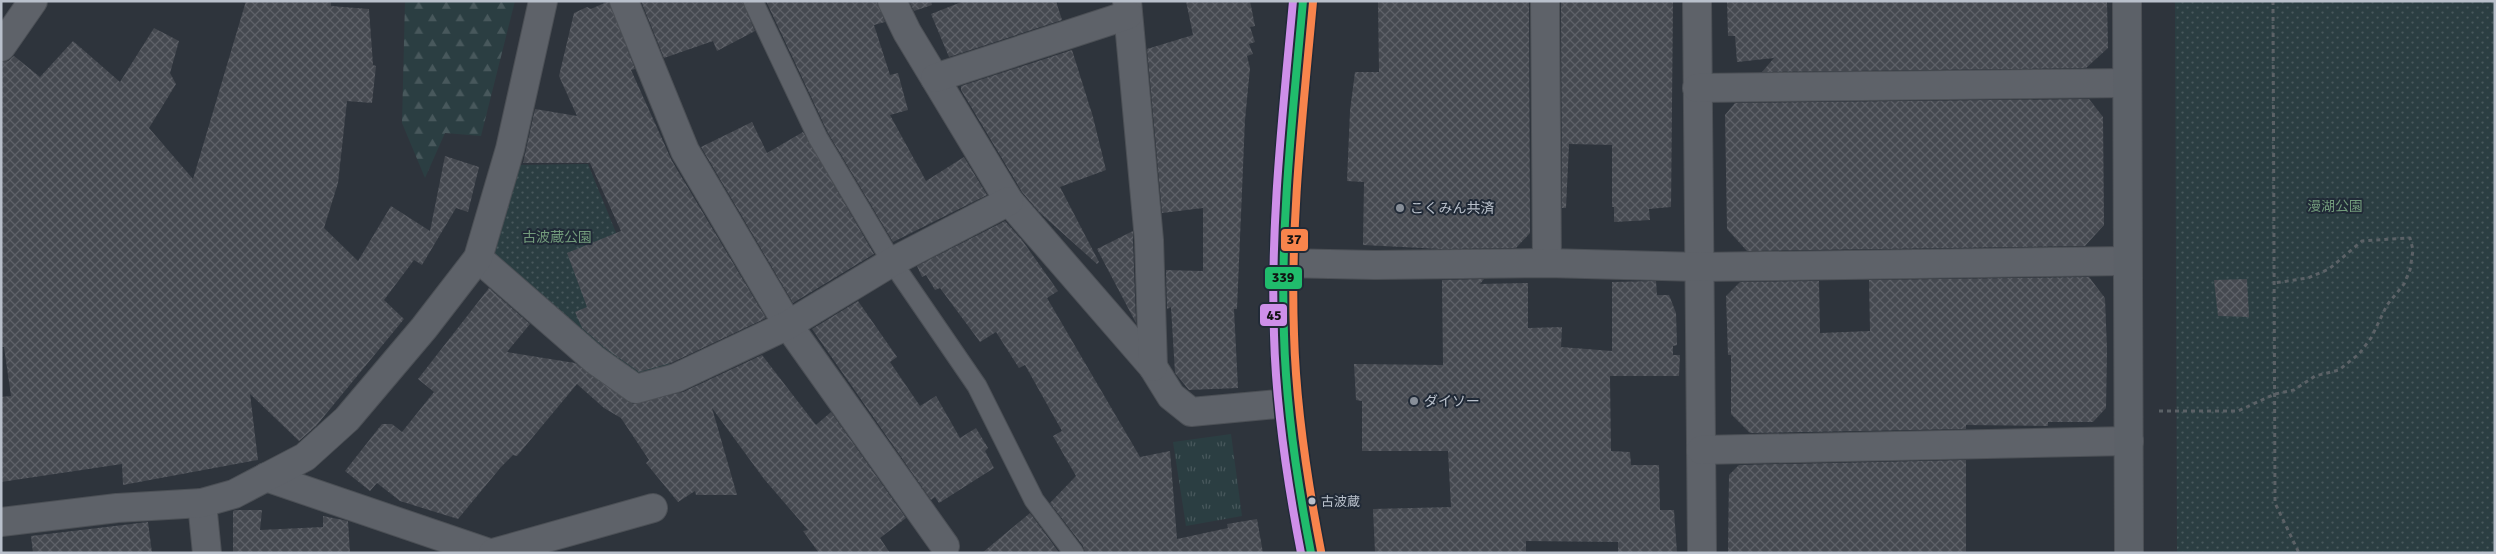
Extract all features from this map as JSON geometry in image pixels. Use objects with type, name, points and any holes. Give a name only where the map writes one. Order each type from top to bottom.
[{"type":"highway","points":[[1303,1],[1287,190],[1283,306],[1289,403],[1301,503],[1311,553]]},
{"type":"street","points":[[1,47],[34,1]]},
{"type":"street","points":[[1,522],[117,508],[202,502],[234,494],[305,457],[347,418],[424,328],[478,258],[510,149],[543,1]]},
{"type":"street","points":[[624,1],[686,152],[788,325],[945,546]]},
{"type":"street","points":[[892,1],[907,32],[1009,201],[1154,367],[1171,396],[1192,412],[1289,403]]},
{"type":"street","points":[[1545,1],[1547,263]]},
{"type":"street","points":[[1697,1],[1702,553]]},
{"type":"street","points":[[2127,1],[2129,553]]},
{"type":"street","points":[[935,78],[1127,8],[1148,240],[1154,367]]},
{"type":"street","points":[[1697,88],[2127,83]]},
{"type":"street","points":[[478,258],[595,360],[636,389],[676,378],[788,325],[892,262],[1009,201]]},
{"type":"street","points":[[1283,263],[1375,265],[1547,263],[1700,267],[2127,262]]},
{"type":"street","points":[[1701,450],[2129,441]]},
{"type":"street","points":[[266,477],[491,553],[653,508]]},
{"type":"street","points":[[202,502],[207,553]]},
{"type":"lane","points":[[753,1],[818,138],[892,262],[977,386],[1034,500],[1074,553]]},
{"type":"path","points":[[2273,1],[2275,503],[2299,553]]},
{"type":"path","points":[[2150,411],[2238,411],[2275,394],[2294,390],[2315,376],[2339,370],[2359,354],[2371,338],[2387,305],[2404,284],[2410,270],[2413,250],[2410,238],[2362,242],[2328,269],[2308,278],[2274,283]]},
{"type":"green space","points":[[405,1],[515,1],[481,136],[445,133],[425,178],[402,123]]},
{"type":"green space","name":"漫湖公園","points":[[2175,1],[2495,1],[2495,553],[2177,553]]},
{"type":"green space","name":"古波蔵公園","points":[[588,164],[672,370],[637,382],[493,257],[516,165]]},
{"type":"green space","points":[[1231,434],[1242,516],[1186,526],[1173,442]]},
{"type":"building","points":[[246,1],[331,1],[331,6],[369,9],[373,65],[376,66],[372,103],[347,101],[338,183],[324,228],[358,261],[391,206],[430,231],[445,156],[479,167],[468,212],[456,208],[422,265],[414,260],[384,300],[404,319],[316,426],[299,441],[250,394],[258,460],[123,485],[122,464],[1,482],[1,397],[11,396],[4,347],[1,347],[1,62],[8,61],[14,56],[40,77],[73,41],[120,82],[154,28],[179,41],[170,73],[176,84],[149,128],[193,179]]},
{"type":"building","points":[[609,1],[635,69],[631,70],[672,161],[766,318],[671,363],[639,372],[605,348],[582,328],[575,312],[587,307],[567,253],[621,231],[590,163],[523,163],[535,109],[577,116],[559,76],[574,13],[587,7],[591,9]]},
{"type":"building","points":[[641,1],[742,1],[755,31],[717,51],[713,41],[664,58]]},
{"type":"building","points":[[766,1],[877,1],[885,22],[874,25],[890,75],[898,73],[908,110],[890,115],[926,181],[964,157],[987,195],[893,242],[828,133]]},
{"type":"building","points":[[909,1],[931,1],[932,5],[914,11]]},
{"type":"building","points":[[964,1],[1056,1],[1062,20],[949,57],[931,14]]},
{"type":"building","points":[[1186,1],[1250,1],[1255,26],[1250,27],[1255,42],[1249,44],[1253,54],[1247,56],[1250,68],[1245,120],[1237,309],[1234,309],[1238,388],[1189,390],[1175,373],[1171,307],[1167,309],[1166,270],[1203,271],[1203,208],[1162,213],[1147,49],[1193,35]]},
{"type":"building","points":[[1378,1],[1529,1],[1530,233],[1516,248],[1441,249],[1363,245],[1364,182],[1347,181],[1350,111],[1355,72],[1379,72]]},
{"type":"building","points":[[1561,1],[1673,1],[1671,207],[1649,209],[1650,220],[1614,222],[1614,207],[1612,207],[1612,145],[1569,144],[1566,208],[1562,208]]},
{"type":"building","points":[[1727,1],[2107,1],[2108,48],[2086,68],[1762,72],[1774,58],[1737,62],[1735,36],[1728,36]]},
{"type":"building","points":[[1072,50],[1093,117],[1106,170],[1060,187],[1099,262],[1097,264],[1039,212],[1022,192],[961,90],[961,86]]},
{"type":"building","points":[[2089,99],[2103,117],[2104,225],[2085,246],[1747,251],[1727,229],[1725,115],[1735,103]]},
{"type":"building","points":[[752,122],[767,153],[803,132],[874,254],[793,303],[701,147]]},
{"type":"building","points":[[1005,221],[1022,240],[1058,291],[1047,298],[1140,457],[1170,451],[1177,539],[1228,528],[1227,524],[1257,519],[1263,553],[1085,553],[1083,546],[1050,503],[1076,476],[1053,436],[1062,431],[1025,365],[1019,368],[996,332],[980,342],[940,288],[935,290],[926,275],[922,277],[917,266]]},
{"type":"building","points":[[1133,231],[1133,241],[1136,323],[1097,249]]},
{"type":"building","points":[[2089,277],[2105,298],[2107,350],[2106,408],[2093,422],[2048,422],[2048,426],[1966,425],[1966,429],[1750,433],[1731,414],[1731,355],[1728,355],[1726,296],[1740,282],[1819,281],[1820,333],[1870,331],[1869,280]]},
{"type":"building","points":[[1484,279],[1480,284],[1528,283],[1528,328],[1562,327],[1561,347],[1612,351],[1612,282],[1656,281],[1657,295],[1669,295],[1676,313],[1677,345],[1673,346],[1673,355],[1680,355],[1679,376],[1610,376],[1611,451],[1630,452],[1631,465],[1659,465],[1660,510],[1674,510],[1677,553],[1618,553],[1618,542],[1526,541],[1526,553],[1375,553],[1373,509],[1451,507],[1448,451],[1362,451],[1362,401],[1356,400],[1354,364],[1443,365],[1442,280]]},
{"type":"building","points":[[2247,279],[2249,317],[2218,316],[2214,280]]},
{"type":"building","points":[[489,288],[530,324],[507,352],[575,363],[633,404],[683,392],[762,355],[816,425],[831,412],[906,518],[880,538],[890,553],[819,553],[803,531],[808,530],[764,479],[712,408],[737,495],[696,495],[695,491],[678,502],[646,463],[649,460],[621,418],[604,408],[577,384],[517,456],[513,455],[501,467],[458,519],[400,501],[377,483],[370,491],[345,471],[382,424],[392,424],[402,432],[434,392],[418,379]]},
{"type":"building","points":[[858,301],[897,357],[890,362],[920,406],[936,396],[960,438],[976,428],[988,448],[985,451],[994,468],[939,503],[935,497],[931,500],[812,329]]},
{"type":"building","points":[[1966,460],[1966,553],[1728,553],[1729,475],[1739,465]]},
{"type":"building","points":[[262,510],[260,530],[323,527],[323,516],[348,521],[350,553],[233,553],[233,511]]},
{"type":"building","points":[[1030,513],[1058,551],[1056,553],[982,553]]},
{"type":"building","points":[[148,522],[152,553],[33,553],[31,536]]},
{"type":"transit line","name":"45","points":[[1293,1],[1278,168],[1273,293],[1275,362],[1280,417],[1291,499],[1301,553]]},
{"type":"transit line","name":"339","points":[[1303,1],[1288,168],[1283,293],[1285,362],[1290,417],[1301,499],[1311,553]]},
{"type":"transit line","name":"37","points":[[1313,2],[1298,168],[1293,292],[1295,361],[1300,416],[1311,497],[1321,551]]},
{"type":"place","name":"こくみん共済","points":[[1400,208]]},
{"type":"place","name":"ダイソー","points":[[1414,401]]},
{"type":"place","name":"古波蔵","points":[[1312,501]]}]
